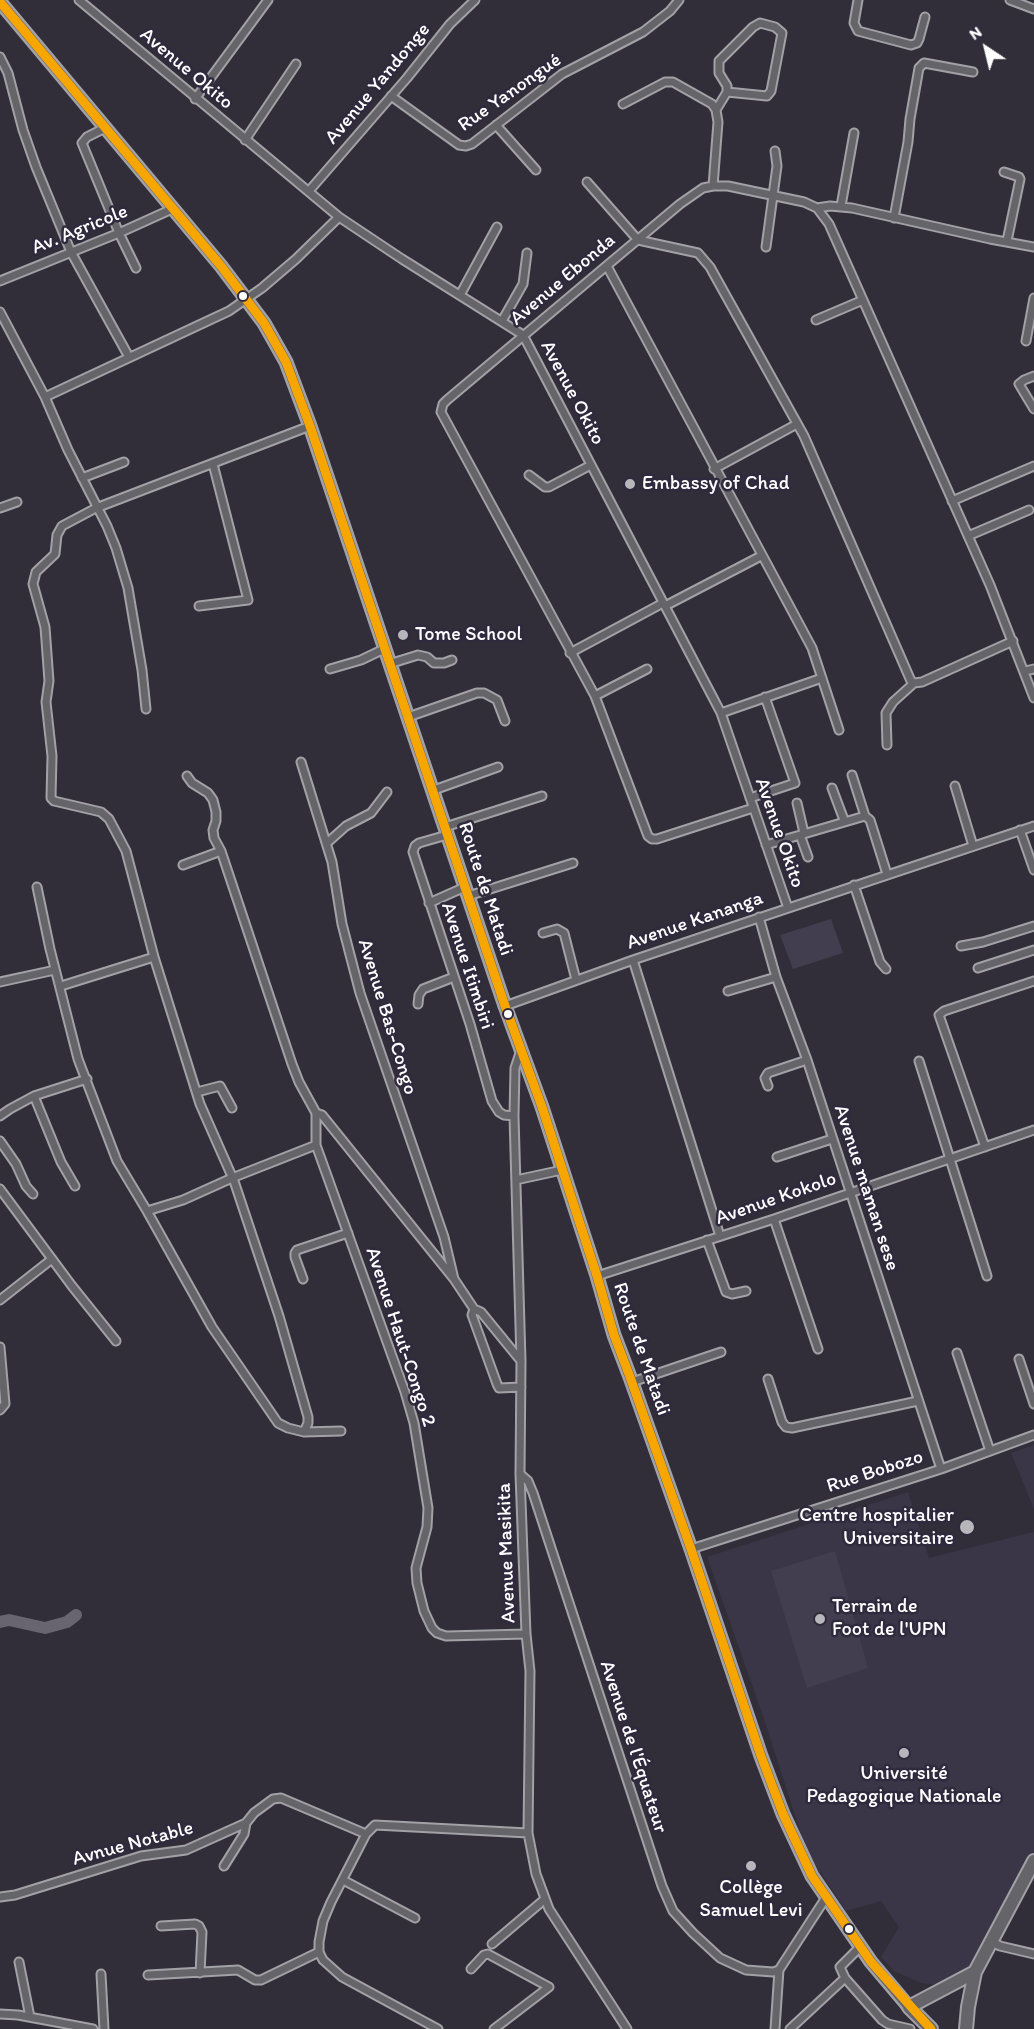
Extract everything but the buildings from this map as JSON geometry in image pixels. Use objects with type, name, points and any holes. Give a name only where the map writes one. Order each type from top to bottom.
[{"type":"highway","points":[[966,2029],[975,1972],[1034,1861]]},
{"type":"highway","points":[[931,2029],[909,2007],[975,1972]]},
{"type":"main road","name":"Route de Matadi","points":[[1,4],[221,266],[264,323],[286,362],[434,790],[466,892],[562,1170],[614,1335],[691,1548],[761,1756],[783,1814],[812,1876],[860,1947],[909,2007]]},
{"type":"street","name":"Avenue Okito","points":[[79,0],[339,217],[523,335],[721,713],[788,908]]},
{"type":"street","points":[[195,99],[268,0]]},
{"type":"street","name":"Avenue Yandonge","points":[[309,190],[450,24],[475,0]]},
{"type":"street","name":"Rue Yanongué","points":[[391,96],[459,145],[466,146],[472,144],[562,74],[643,32],[670,11],[679,0]]},
{"type":"street","points":[[858,0],[854,23],[858,31],[911,45],[920,39],[925,16]]},
{"type":"street","points":[[1010,0],[1033,6]]},
{"type":"street","points":[[760,23],[775,27],[782,33],[771,91],[767,96],[727,92],[719,72],[719,61],[753,27],[760,23]]},
{"type":"street","points":[[0,57],[8,73],[23,130],[36,167],[71,252],[129,357]]},
{"type":"street","points":[[894,218],[919,68],[924,63],[973,72]]},
{"type":"street","points":[[245,140],[296,64]]},
{"type":"street","points":[[0,75],[8,73]]},
{"type":"street","points":[[623,104],[665,82],[673,82],[708,101],[716,110],[718,122],[713,186],[728,186],[804,202],[817,208],[829,224],[968,536],[1034,698]]},
{"type":"street","points":[[716,110],[727,92]]},
{"type":"street","points":[[496,125],[536,170]]},
{"type":"street","points":[[105,128],[87,137],[82,143],[136,268]]},
{"type":"street","points":[[841,207],[854,133]]},
{"type":"street","points":[[766,246],[777,166],[775,151]]},
{"type":"street","points":[[1004,172],[1020,179],[1007,241]]},
{"type":"street","points":[[587,182],[638,240],[688,249],[702,256],[797,424],[832,496],[909,678],[914,683]]},
{"type":"street","name":"Avenue Ebonda","points":[[570,653],[441,412],[441,408],[447,399],[693,194],[703,188],[713,186]]},
{"type":"street","points":[[817,208],[841,207],[1034,247]]},
{"type":"street","name":"Av. Agricole","points":[[0,281],[172,209]]},
{"type":"street","points":[[45,398],[229,311],[302,254],[339,217]]},
{"type":"street","points":[[459,295],[497,227]]},
{"type":"street","points":[[502,321],[523,284],[527,253]]},
{"type":"street","points":[[607,266],[812,648],[839,730]]},
{"type":"street","points":[[1026,341],[1034,298]]},
{"type":"street","points":[[816,321],[863,300]]},
{"type":"street","points":[[0,312],[45,398],[116,548],[128,588],[146,709]]},
{"type":"street","points":[[1034,376],[1019,384],[1034,409]]},
{"type":"street","points":[[714,469],[797,424]]},
{"type":"street","points":[[304,1432],[308,1417],[297,1373],[232,1178],[214,1139],[197,1092],[154,957],[126,851],[109,819],[96,810],[54,801],[51,798],[52,756],[46,702],[49,681],[45,627],[33,578],[42,564],[55,554],[57,535],[62,526],[96,507],[310,426]]},
{"type":"street","points":[[82,478],[124,462]]},
{"type":"street","points":[[199,606],[248,600],[213,464]]},
{"type":"street","points":[[529,475],[545,487],[549,487],[591,465]]},
{"type":"street","points":[[952,501],[1034,466]]},
{"type":"street","points":[[0,508],[17,502]]},
{"type":"street","points":[[968,536],[1029,510]]},
{"type":"street","points":[[753,808],[657,839],[648,836],[595,696],[570,653],[761,556]]},
{"type":"street","points":[[888,745],[886,713],[893,702],[914,683],[922,682],[1013,642]]},
{"type":"street","points":[[330,669],[361,660],[384,649]]},
{"type":"street","points":[[389,664],[418,655],[427,657],[434,663],[452,660]]},
{"type":"street","points":[[595,696],[648,669]]},
{"type":"street","points":[[1025,672],[1034,669]]},
{"type":"street","points":[[721,713],[822,678]]},
{"type":"street","points":[[408,717],[477,693],[484,693],[497,700],[505,721]]},
{"type":"street","points":[[750,798],[795,783],[765,697]]},
{"type":"street","name":"Avenue Bas-Congo","points":[[301,762],[332,862],[342,924],[360,993],[444,1238],[454,1279]]},
{"type":"street","points":[[434,790],[498,767]]},
{"type":"street","points":[[852,775],[865,816],[870,820],[887,874]]},
{"type":"street","name":"Avenue Haut-Congo 2","points":[[187,776],[213,800],[216,821],[213,830],[217,844],[292,1064],[316,1113],[316,1144],[405,1392],[414,1424],[428,1508],[427,1527],[416,1568],[424,1611],[436,1634],[446,1636],[526,1634]]},
{"type":"street","points":[[955,786],[973,846]]},
{"type":"street","points":[[832,788],[844,820]]},
{"type":"street","points":[[327,843],[346,826],[371,813],[387,792]]},
{"type":"street","points":[[446,831],[542,796]]},
{"type":"street","points":[[796,803],[808,857]]},
{"type":"street","points":[[766,846],[844,820],[865,816]]},
{"type":"street","name":"Avenue Kananga","points":[[505,1006],[633,960],[1034,825]]},
{"type":"street","points":[[1020,830],[1034,870]]},
{"type":"street","name":"Avenue Itimbiri","points":[[446,831],[419,843],[413,852],[492,1101],[499,1112],[514,1116]]},
{"type":"street","points":[[183,865],[221,851]]},
{"type":"street","points":[[429,903],[573,863]]},
{"type":"street","points":[[854,885],[880,962],[886,969]]},
{"type":"street","points":[[37,887],[75,1048],[117,1161],[212,1327],[278,1423],[304,1432],[341,1431]]},
{"type":"street","name":"Avenue maman sese","points":[[759,917],[776,977],[807,1060],[941,1469]]},
{"type":"street","points":[[961,946],[983,942],[1034,926]]},
{"type":"street","points":[[543,933],[562,930],[576,980]]},
{"type":"street","points":[[978,968],[1034,950]]},
{"type":"street","points":[[60,986],[154,957]]},
{"type":"street","points":[[633,960],[720,1236]]},
{"type":"street","points":[[0,982],[55,970]]},
{"type":"street","points":[[418,1004],[419,995],[423,989],[454,977]]},
{"type":"street","points":[[728,991],[776,977]]},
{"type":"street","points":[[985,1146],[939,1015],[944,1011],[1034,981]]},
{"type":"street","name":"Avenue Masikita","points":[[521,1050],[515,1068],[514,1116],[521,1361],[520,1474],[526,1634],[531,1671],[528,1833],[536,1874],[545,1899],[564,1934],[627,2029]]},
{"type":"street","points":[[768,1086],[765,1078],[768,1073],[807,1060]]},
{"type":"street","points":[[919,1061],[987,1276]]},
{"type":"street","points":[[0,1116],[10,1108],[34,1096],[87,1079]]},
{"type":"street","points":[[197,1092],[220,1086],[232,1108]]},
{"type":"street","points":[[34,1096],[61,1162],[75,1186]]},
{"type":"street","points":[[316,1113],[322,1115],[454,1279],[474,1309],[481,1312],[521,1361]]},
{"type":"street","name":"Avenue Kokolo","points":[[597,1276],[774,1219],[1034,1130]]},
{"type":"street","points":[[777,1157],[832,1139]]},
{"type":"street","points":[[0,1141],[33,1194]]},
{"type":"street","points":[[147,1211],[183,1200],[316,1144]]},
{"type":"street","points":[[516,1180],[562,1170]]},
{"type":"street","points":[[0,1189],[116,1341]]},
{"type":"street","points":[[774,1219],[818,1349]]},
{"type":"street","points":[[303,1279],[295,1257],[297,1250],[348,1233]]},
{"type":"street","points":[[707,1240],[726,1292],[732,1294],[746,1291]]},
{"type":"street","points":[[0,1300],[52,1259]]},
{"type":"street","points":[[474,1309],[472,1315],[496,1384],[499,1388],[521,1387]]},
{"type":"street","points":[[0,1347],[5,1404],[0,1410]]},
{"type":"street","points":[[632,1382],[721,1352]]},
{"type":"street","points":[[957,1353],[990,1451]]},
{"type":"street","points":[[1019,1359],[1034,1404]]},
{"type":"street","points":[[768,1379],[782,1422],[786,1427],[792,1428],[918,1401]]},
{"type":"street","name":"Rue Bobozo","points":[[691,1548],[941,1469],[1034,1435]]},
{"type":"street","name":"Avenue de l'Équateur","points":[[520,1474],[528,1481],[533,1493],[662,1886],[674,1911],[693,1933],[720,1958],[746,1970],[773,1972],[779,1970]]},
{"type":"street","name":"Avnue Notable","points":[[0,1897],[15,1895],[141,1856],[186,1850],[246,1823],[254,1813],[273,1799],[281,1798],[366,1834]]},
{"type":"street","points":[[225,1866],[244,1834],[246,1823]]},
{"type":"street","points":[[438,2029],[342,1977],[323,1960],[319,1952],[323,1921],[366,1834],[375,1825],[528,1833]]},
{"type":"street","points":[[343,1880],[415,1918]]},
{"type":"street","points":[[775,2029],[779,1970],[827,1896]]},
{"type":"street","points":[[492,1944],[545,1899]]},
{"type":"street","points":[[161,1926],[195,1924],[199,1926],[202,1932],[200,1973]]},
{"type":"street","points":[[990,1941],[1000,1946],[1034,1954]]},
{"type":"street","points":[[860,1947],[840,1967],[844,1978],[882,2020],[888,2024],[910,2029]]},
{"type":"street","points":[[148,1976],[238,1970],[255,1980],[261,1980],[319,1952]]},
{"type":"street","points":[[471,1969],[484,1955],[491,1955],[549,1987],[494,2029]]},
{"type":"street","points":[[19,1962],[30,2017]]},
{"type":"street","points":[[101,1974],[104,2029]]},
{"type":"street","points":[[790,2029],[844,1978]]},
{"type":"street","points":[[0,2014],[30,2017],[65,2027],[93,2029]]},
{"type":"shaded area","points":[[831,919],[843,953],[793,969],[780,935]]},
{"type":"shaded area","points":[[1034,1445],[1034,1509],[1011,1453]]},
{"type":"shaded area","name":"Université Pedagogique Nationale","points":[[908,1492],[929,1558],[1034,1532],[1034,1851],[969,1966],[955,1979],[939,1985],[921,1983],[894,1971],[881,1957],[899,1927],[881,1901],[846,1911],[815,1864],[802,1837],[764,1719],[707,1557]]},
{"type":"shaded area","name":"Terrain de Foot de l'UPN","points":[[835,1551],[868,1668],[807,1688],[771,1571]]},
{"type":"waterway","points":[[0,1622],[9,1620],[45,1628],[67,1622],[76,1615]]},
{"type":"transit line","points":[[0,2],[221,266],[264,323],[286,362],[310,426],[505,1006],[542,1107],[614,1335],[783,1814],[812,1876],[871,1962],[931,2029]]},
{"type":"place","name":"Embassy of Chad","points":[[630,484]]},
{"type":"place","name":"Tome School","points":[[403,635]]},
{"type":"place","name":"Centre hospitalier Universitaire","points":[[967,1527]]},
{"type":"place","name":"Terrain de Foot de l'UPN","points":[[820,1619]]},
{"type":"place","name":"Université Pedagogique Nationale","points":[[904,1753]]},
{"type":"place","name":"Collège Samuel Levi","points":[[751,1866]]}]
